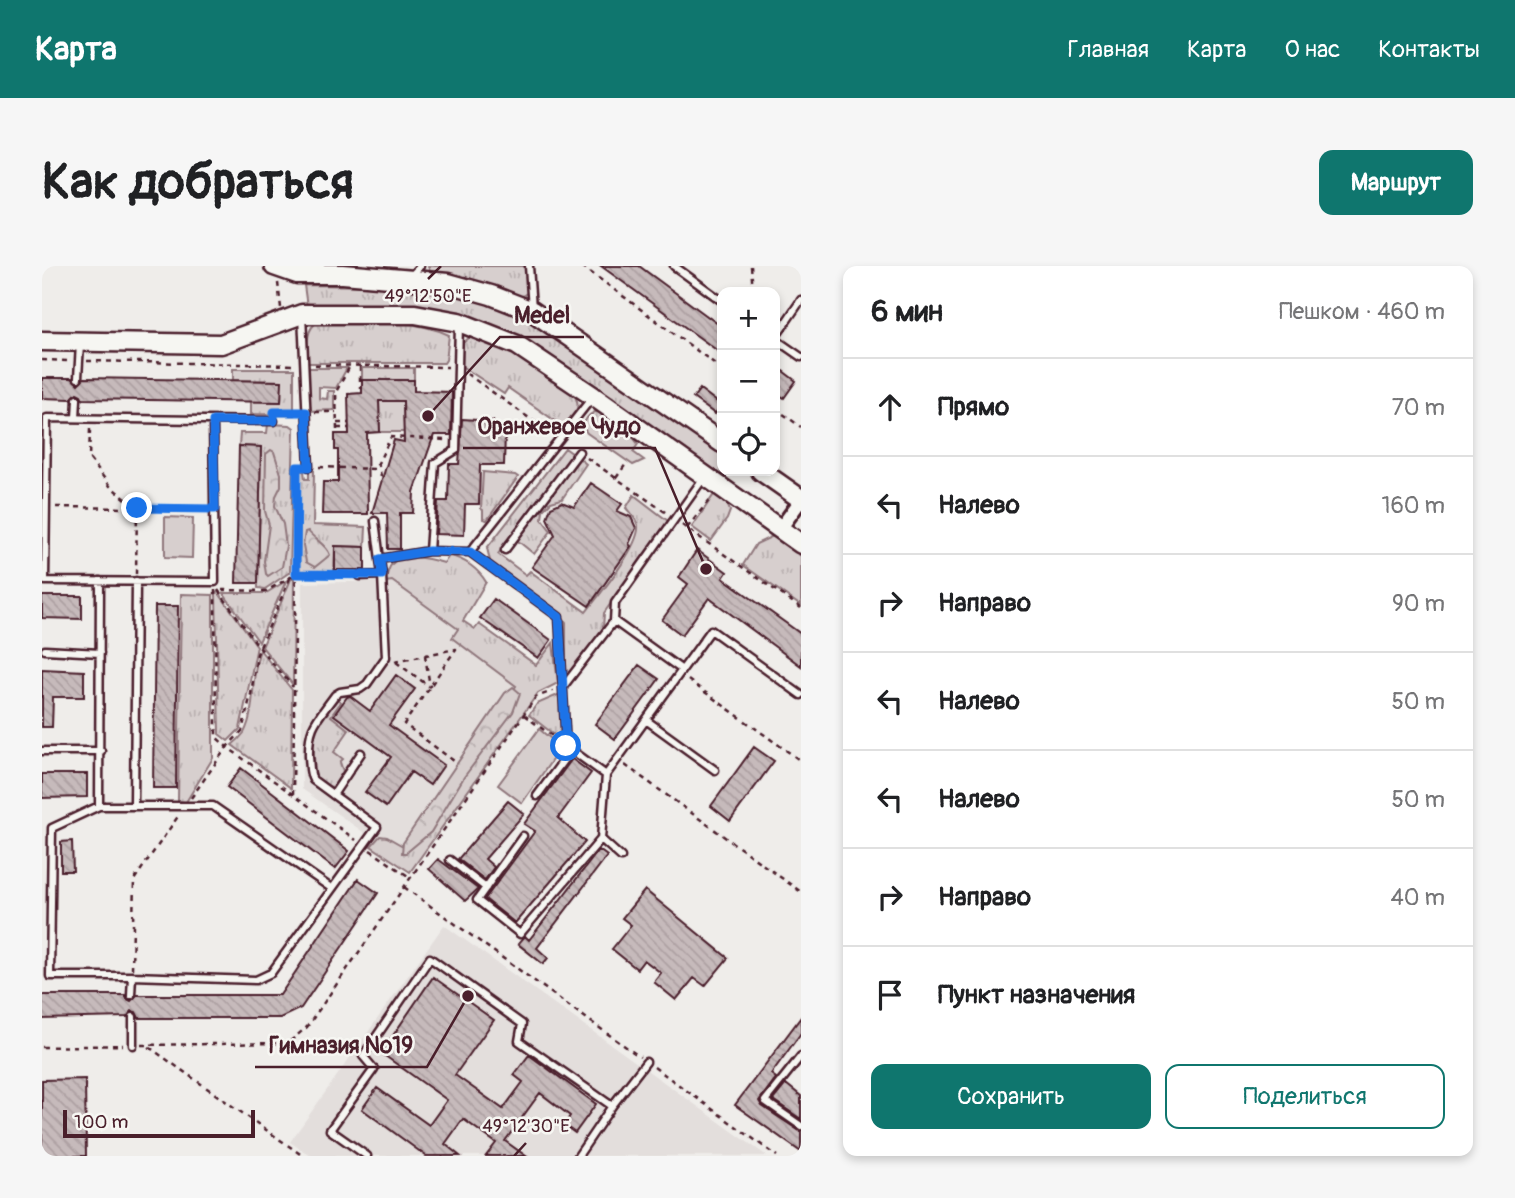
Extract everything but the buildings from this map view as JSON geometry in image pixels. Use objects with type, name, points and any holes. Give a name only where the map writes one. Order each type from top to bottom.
[{"type":"main road","points":[[275,266],[297,270],[415,272],[491,295],[532,311],[717,440]]},
{"type":"main road","points":[[42,341],[221,344],[302,314],[415,314],[459,322],[517,345],[801,544]]},
{"type":"main road","points":[[768,476],[801,500]]},
{"type":"street","points":[[780,529],[801,500]]},
{"type":"lane","points":[[529,266],[532,311]]},
{"type":"lane","points":[[674,266],[717,297]]},
{"type":"lane","points":[[780,331],[801,300]]},
{"type":"lane","points":[[302,314],[309,467]]},
{"type":"lane","points":[[429,551],[435,463],[456,450],[459,322]]},
{"type":"lane","points":[[78,378],[80,342]]},
{"type":"lane","points":[[780,342],[801,357]]},
{"type":"lane","points":[[470,552],[593,396]]},
{"type":"lane","points":[[76,418],[77,399]]},
{"type":"lane","points":[[213,421],[215,582],[45,581],[47,418],[274,421]]},
{"type":"lane","points":[[505,550],[579,453]]},
{"type":"lane","points":[[563,687],[614,621],[615,603],[675,519],[713,481]]},
{"type":"lane","points":[[331,888],[213,806],[99,806],[52,828],[50,976],[256,980],[271,973],[331,888],[365,846],[377,827],[313,780],[310,774],[309,738],[311,728],[337,693],[360,689],[367,684],[386,657],[382,575],[375,521]]},
{"type":"lane","points":[[380,559],[429,551],[470,552],[559,617],[568,748],[537,796]]},
{"type":"lane","points":[[360,576],[382,575]]},
{"type":"lane","points":[[99,806],[100,581]]},
{"type":"lane","points":[[134,805],[136,581]]},
{"type":"lane","points":[[614,621],[681,672]]},
{"type":"lane","points":[[523,836],[477,900],[520,934],[601,839],[606,775],[711,630],[801,695]]},
{"type":"lane","points":[[45,650],[100,653]]},
{"type":"lane","points":[[646,720],[715,770]]},
{"type":"lane","points":[[568,748],[606,775]]},
{"type":"lane","points":[[42,751],[101,751]]},
{"type":"lane","points":[[333,795],[361,753]]},
{"type":"lane","points":[[601,839],[621,857]]},
{"type":"lane","points":[[450,860],[486,888]]},
{"type":"lane","points":[[367,1156],[330,1130],[373,1069],[363,1056],[430,958],[522,1024],[519,1041],[612,1106]]},
{"type":"lane","points":[[131,995],[132,976]]},
{"type":"lane","points":[[133,1017],[133,1045]]},
{"type":"lane","points":[[801,1056],[765,1101],[801,1126]]},
{"type":"lane","points":[[578,1156],[646,1062]]},
{"type":"path","points":[[275,266],[283,321]]},
{"type":"path","points":[[582,266],[717,365]]},
{"type":"path","points":[[751,266],[753,287]]},
{"type":"path","points":[[42,360],[457,368],[559,440]]},
{"type":"path","points":[[349,428],[337,429],[336,392],[350,366]]},
{"type":"path","points":[[360,366],[360,389]]},
{"type":"path","points":[[274,421],[274,412],[336,412]]},
{"type":"path","points":[[780,412],[801,427]]},
{"type":"path","points":[[90,418],[89,458],[110,485],[137,508]]},
{"type":"path","points":[[337,423],[349,423]]},
{"type":"path","points":[[293,795],[297,467],[375,469],[391,437],[456,440]]},
{"type":"path","points":[[579,453],[801,608]]},
{"type":"path","points":[[378,462],[382,481]]},
{"type":"path","points":[[616,478],[626,464]]},
{"type":"path","points":[[687,528],[713,481]]},
{"type":"path","points":[[46,507],[215,509]]},
{"type":"path","points":[[136,581],[137,508]]},
{"type":"path","points":[[360,576],[296,574],[266,591],[215,590],[216,737],[411,878]]},
{"type":"path","points":[[132,976],[134,880],[227,747],[242,731],[259,647],[290,578]]},
{"type":"path","points":[[218,590],[259,647],[295,689]]},
{"type":"path","points":[[395,662],[456,649],[404,724],[454,761]]},
{"type":"path","points":[[425,655],[430,687]]},
{"type":"path","points":[[386,657],[430,687]]},
{"type":"path","points":[[681,672],[801,761]]},
{"type":"path","points":[[42,1047],[288,1043],[307,1027],[536,697],[563,687]]},
{"type":"path","points":[[524,715],[568,748]]},
{"type":"path","points":[[617,760],[801,892]]},
{"type":"path","points":[[404,887],[777,1156]]},
{"type":"path","points":[[147,1045],[303,1156]]},
{"type":"shaded area","points":[[392,581],[538,688],[413,867],[302,789],[302,583]]},
{"type":"shaded area","points":[[444,925],[767,1156],[311,1156],[290,1142]]},
{"type":"green space","points":[[428,266],[526,266],[528,292],[518,299],[431,274]]},
{"type":"green space","points":[[304,285],[436,291],[499,308],[554,336],[588,358],[717,450],[717,476],[724,476],[721,479],[481,322],[307,307]]},
{"type":"green space","points":[[318,322],[385,322],[434,329],[449,335],[446,360],[444,363],[308,363],[309,334]]},
{"type":"green space","points":[[470,337],[515,353],[570,390],[578,404],[566,426],[508,388],[504,394],[460,365],[463,343]]},
{"type":"green space","points":[[308,368],[347,368],[336,388],[319,387],[319,398],[327,399],[328,391],[334,391],[334,410],[308,411]]},
{"type":"green space","points":[[362,368],[414,368],[414,380],[365,380],[362,384]]},
{"type":"green space","points":[[233,369],[294,369],[294,415],[251,414],[251,401],[281,402],[281,381],[233,380]]},
{"type":"green space","points":[[379,401],[403,401],[404,432],[380,432]]},
{"type":"green space","points":[[600,412],[629,432],[638,444],[633,452],[644,460],[633,465],[587,433],[583,427],[589,416]]},
{"type":"green space","points":[[268,424],[290,425],[294,428],[290,572],[265,589],[258,588],[261,447],[239,446],[240,433],[267,433]]},
{"type":"green space","points":[[565,448],[573,454],[498,554],[526,575],[530,571],[586,612],[633,545],[638,526],[626,508],[634,495],[668,521],[604,613],[603,629],[566,677],[566,622],[491,565],[487,548]]},
{"type":"green space","points":[[271,450],[281,474],[281,486],[275,506],[283,524],[286,546],[282,567],[268,576],[264,561],[269,525],[265,511],[266,454]]},
{"type":"green space","points":[[578,457],[586,464],[562,499],[551,502],[543,510],[542,519],[551,531],[534,554],[517,540]]},
{"type":"green space","points":[[299,470],[304,471],[305,479],[309,479],[309,471],[314,471],[313,525],[366,527],[365,547],[335,546],[334,573],[298,572]]},
{"type":"green space","points":[[483,472],[518,477],[487,520],[483,519],[481,509]]},
{"type":"green space","points":[[715,493],[726,501],[730,511],[711,541],[692,527]]},
{"type":"green space","points":[[165,517],[193,518],[192,558],[165,557]]},
{"type":"green space","points":[[308,531],[330,555],[315,567],[306,562],[303,545],[305,532]]},
{"type":"green space","points":[[773,536],[801,556],[801,606],[743,565],[756,544]]},
{"type":"green space","points":[[449,556],[470,565],[486,582],[463,621],[475,629],[479,624],[536,665],[553,643],[558,683],[538,693],[410,872],[371,846],[380,836],[403,846],[516,686],[452,638],[458,629],[392,581],[385,582],[391,565],[402,558],[416,557],[444,563]]},
{"type":"green space","points":[[294,577],[293,685],[262,647]]},
{"type":"green space","points":[[286,581],[259,642],[223,593],[266,593]]},
{"type":"green space","points":[[218,592],[257,646],[240,729],[228,741],[219,734]]},
{"type":"green space","points":[[181,594],[213,595],[213,758],[186,802],[178,801]]},
{"type":"green space","points":[[260,650],[292,690],[291,788],[232,745],[244,733],[251,713],[255,670]]},
{"type":"green space","points":[[513,687],[520,693],[513,712],[464,777],[431,832],[406,853],[402,853],[403,843],[505,693]]},
{"type":"green space","points":[[560,694],[561,740],[529,715],[537,704]]},
{"type":"green space","points":[[336,698],[341,702],[331,716],[349,730],[334,752],[343,759],[340,762],[343,771],[333,787],[324,786],[315,778],[313,730]]},
{"type":"green space","points":[[539,729],[561,747],[522,803],[498,785]]},
{"type":"place","name":"Medel","points":[[428,416]]},
{"type":"place","name":"Оранжевое Чудо","points":[[706,569]]},
{"type":"place","name":"Гимназия №19","points":[[468,996]]},
{"type":"route","points":[[137,508],[215,509],[213,421],[274,421],[274,412],[306,412],[309,467],[297,467],[296,574],[382,575],[380,559],[429,551],[470,552],[559,617],[566,746]]}]
